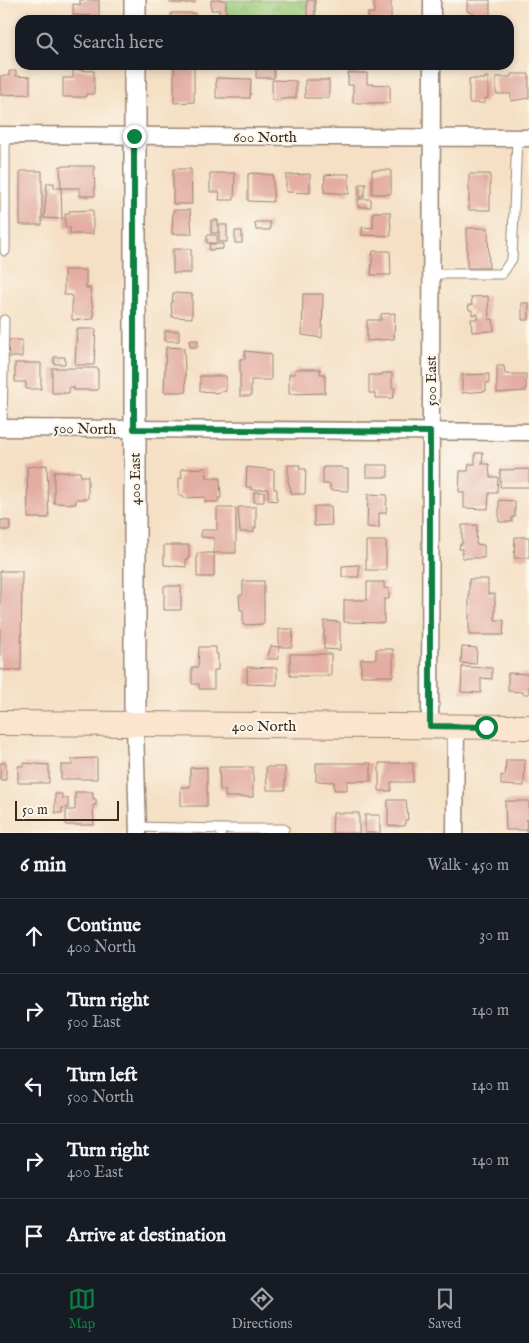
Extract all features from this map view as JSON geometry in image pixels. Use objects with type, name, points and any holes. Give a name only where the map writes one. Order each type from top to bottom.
[{"type":"main road","name":"400 North","points":[[0,723],[529,727]]},
{"type":"street","points":[[135,0],[135,15]]},
{"type":"street","points":[[432,0],[432,15]]},
{"type":"street","name":"400 East","points":[[135,70],[135,725],[138,830]]},
{"type":"street","name":"500 East","points":[[430,726],[432,70]]},
{"type":"street","name":"600 North","points":[[3,135],[523,138]]},
{"type":"street","name":"500 North","points":[[1,428],[529,432]]},
{"type":"street","points":[[455,833],[456,727]]},
{"type":"lane","points":[[3,135],[5,251]]},
{"type":"lane","points":[[431,274],[502,274],[512,259],[523,138]]},
{"type":"lane","points":[[1,428],[4,320]]},
{"type":"lane","points":[[138,830],[221,831],[284,829]]},
{"type":"green space","points":[[226,0],[316,0],[316,15],[226,15]]},
{"type":"building","points":[[80,0],[99,0],[99,15],[73,15],[73,4],[80,5]]},
{"type":"building","points":[[170,0],[195,0],[195,3],[170,3]]},
{"type":"building","points":[[211,0],[226,0],[226,15],[219,15],[219,10],[211,10]]},
{"type":"building","points":[[307,0],[315,0],[315,15],[307,15]]},
{"type":"building","points":[[374,0],[391,0],[391,15],[368,15],[368,13],[374,13]]},
{"type":"building","points":[[467,0],[490,0],[490,15],[474,15],[467,11]]},
{"type":"building","points":[[171,13],[195,13],[195,15],[171,15]]},
{"type":"building","points":[[73,70],[94,71],[94,94],[86,94],[86,97],[63,97],[63,78],[73,78]]},
{"type":"building","points":[[174,70],[194,70],[194,102],[174,103]]},
{"type":"building","points":[[256,70],[274,70],[274,78],[256,78]]},
{"type":"building","points":[[9,71],[16,71],[16,76],[30,77],[30,94],[0,95],[0,76],[9,76]]},
{"type":"building","points":[[348,73],[367,73],[367,84],[390,85],[390,103],[353,103],[353,85],[348,85]]},
{"type":"building","points":[[511,74],[529,74],[529,98],[511,101],[511,94],[496,94],[496,77],[511,77]]},
{"type":"building","points":[[485,77],[488,77],[488,98],[485,98],[485,103],[469,103],[469,79],[485,79]]},
{"type":"building","points":[[216,78],[251,79],[250,98],[216,98]]},
{"type":"building","points":[[272,80],[296,81],[296,98],[272,100]]},
{"type":"building","points":[[305,80],[329,80],[329,98],[305,98]]},
{"type":"building","points":[[60,166],[94,166],[95,196],[80,196],[80,188],[61,188]]},
{"type":"building","points":[[173,169],[191,169],[192,204],[173,204]]},
{"type":"building","points":[[372,170],[391,170],[391,194],[372,194]]},
{"type":"building","points":[[20,171],[42,171],[42,225],[20,225]]},
{"type":"building","points":[[210,173],[235,173],[234,200],[219,200],[220,192],[210,192]]},
{"type":"building","points":[[248,174],[273,175],[273,202],[248,201]]},
{"type":"building","points":[[310,174],[310,193],[286,192],[286,175]]},
{"type":"building","points":[[349,174],[349,194],[324,192],[325,175]]},
{"type":"building","points":[[469,174],[490,174],[490,210],[469,210]]},
{"type":"building","points":[[47,183],[54,183],[54,188],[61,188],[62,219],[44,218]]},
{"type":"building","points":[[359,184],[366,184],[364,197],[359,197]]},
{"type":"building","points":[[358,199],[371,199],[371,207],[358,207]]},
{"type":"building","points":[[93,210],[93,234],[70,234],[70,227],[65,227],[65,214],[69,214],[69,211]]},
{"type":"building","points":[[173,210],[190,210],[192,234],[172,234]]},
{"type":"building","points":[[373,212],[390,212],[391,236],[362,235],[362,227],[373,228]]},
{"type":"building","points":[[211,220],[218,220],[218,233],[211,233]]},
{"type":"building","points":[[255,222],[270,222],[270,230],[256,230]]},
{"type":"building","points":[[219,225],[227,225],[227,242],[219,242]]},
{"type":"building","points":[[467,228],[488,228],[489,268],[467,268]]},
{"type":"building","points":[[235,231],[242,231],[242,243],[235,243]]},
{"type":"building","points":[[207,235],[217,235],[217,243],[207,243]]},
{"type":"building","points":[[210,244],[223,244],[223,249],[209,250]]},
{"type":"building","points":[[173,249],[191,249],[191,273],[173,273]]},
{"type":"building","points":[[373,251],[390,251],[391,275],[371,275]]},
{"type":"building","points":[[64,270],[86,270],[86,288],[90,288],[94,319],[72,320],[72,295],[64,295]]},
{"type":"building","points":[[173,293],[192,294],[192,318],[172,317],[171,303]]},
{"type":"building","points":[[303,294],[323,294],[322,338],[302,335]]},
{"type":"building","points":[[488,296],[489,320],[493,319],[494,331],[472,332],[471,319],[478,319],[478,314],[472,315],[472,310],[469,310],[468,305],[472,305],[471,297]]},
{"type":"building","points":[[522,303],[529,303],[529,320],[522,320]]},
{"type":"building","points":[[395,313],[394,339],[367,341],[367,320],[381,320],[381,314]]},
{"type":"building","points":[[77,329],[96,329],[94,365],[75,365]]},
{"type":"building","points":[[165,331],[179,331],[179,341],[165,341]]},
{"type":"building","points":[[7,340],[22,340],[22,357],[7,357]]},
{"type":"building","points":[[189,340],[198,340],[198,347],[190,347]]},
{"type":"building","points":[[166,347],[184,348],[186,392],[164,392]]},
{"type":"building","points":[[245,351],[271,354],[271,380],[251,380],[251,396],[240,396],[240,359],[245,359]]},
{"type":"building","points":[[54,357],[65,357],[65,364],[54,364]]},
{"type":"building","points":[[15,363],[41,363],[41,389],[26,389],[26,382],[15,382]]},
{"type":"building","points":[[497,366],[504,366],[505,374],[526,374],[526,391],[497,393]]},
{"type":"building","points":[[52,368],[98,368],[98,390],[74,390],[74,387],[69,387],[69,393],[52,393]]},
{"type":"building","points":[[295,369],[320,369],[320,374],[325,374],[325,393],[289,394],[289,374],[295,374]]},
{"type":"building","points":[[382,373],[392,373],[392,388],[395,388],[393,398],[375,398],[375,393],[369,393],[369,375],[382,375]]},
{"type":"building","points":[[489,374],[489,383],[486,383],[486,391],[462,393],[462,375]]},
{"type":"building","points":[[200,376],[226,376],[226,391],[214,393],[200,391]]},
{"type":"building","points":[[475,453],[483,453],[482,464],[489,464],[490,477],[498,477],[497,493],[489,493],[488,509],[464,508],[464,492],[459,492],[460,471],[468,471],[469,464],[475,464]]},
{"type":"building","points":[[47,465],[49,518],[28,518],[27,467]]},
{"type":"building","points":[[288,465],[300,465],[299,469],[306,469],[305,494],[292,494],[288,481]]},
{"type":"building","points":[[366,465],[388,465],[388,477],[366,477]]},
{"type":"building","points":[[247,467],[274,470],[274,489],[277,489],[277,501],[268,500],[268,489],[251,490],[251,487],[246,487]]},
{"type":"building","points":[[323,467],[342,467],[342,469],[348,469],[348,491],[330,490],[330,484],[323,484]]},
{"type":"building","points":[[206,468],[207,478],[220,478],[221,498],[218,498],[219,502],[205,502],[205,497],[183,498],[183,495],[179,495],[179,478],[182,478],[181,469]]},
{"type":"building","points":[[529,469],[529,487],[500,487],[500,470]]},
{"type":"building","points":[[54,472],[80,472],[81,476],[88,476],[88,499],[76,499],[76,504],[54,503]]},
{"type":"building","points":[[254,492],[264,492],[264,502],[254,502]]},
{"type":"building","points":[[368,494],[387,495],[386,513],[379,513],[379,528],[367,527]]},
{"type":"building","points":[[499,500],[515,501],[515,517],[512,517],[512,522],[499,522]]},
{"type":"building","points":[[314,506],[331,506],[332,525],[314,526]]},
{"type":"building","points":[[238,507],[256,507],[256,528],[254,528],[254,532],[240,532]]},
{"type":"building","points":[[217,508],[236,508],[236,553],[214,553],[214,538],[201,537],[201,530],[217,530]]},
{"type":"building","points":[[1,520],[10,521],[10,530],[1,530]]},
{"type":"building","points":[[462,525],[477,525],[476,544],[484,545],[484,558],[462,558],[462,549],[459,549],[460,544],[462,544]]},
{"type":"building","points":[[515,537],[529,537],[529,558],[514,558]]},
{"type":"building","points":[[366,541],[386,541],[386,570],[366,570]]},
{"type":"building","points":[[164,545],[189,545],[189,559],[186,559],[186,567],[164,565]]},
{"type":"building","points":[[197,553],[214,553],[214,577],[197,577]]},
{"type":"building","points":[[359,565],[359,577],[342,577],[342,566]]},
{"type":"building","points":[[0,571],[22,571],[21,670],[0,670]]},
{"type":"building","points":[[469,579],[488,579],[488,594],[495,594],[495,620],[504,620],[503,635],[469,635]]},
{"type":"building","points":[[243,581],[264,581],[264,624],[243,625],[243,610],[240,610],[239,595],[243,595]]},
{"type":"building","points":[[367,582],[384,582],[384,588],[389,589],[389,599],[384,599],[384,623],[344,622],[344,600],[367,600]]},
{"type":"building","points":[[164,586],[181,586],[181,610],[164,610]]},
{"type":"building","points":[[324,621],[340,622],[340,650],[324,649]]},
{"type":"building","points":[[279,629],[293,629],[292,647],[279,647]]},
{"type":"building","points":[[271,646],[279,647],[278,659],[267,659]]},
{"type":"building","points":[[199,647],[216,647],[218,670],[214,670],[214,689],[199,689],[199,684],[192,684],[192,667],[198,667]]},
{"type":"building","points":[[462,647],[477,648],[476,664],[461,663]]},
{"type":"building","points":[[376,649],[393,649],[393,676],[361,676],[361,659],[376,659]]},
{"type":"building","points":[[290,654],[331,654],[331,676],[290,676]]},
{"type":"building","points":[[247,667],[277,668],[277,685],[247,684]]},
{"type":"building","points":[[462,667],[492,668],[492,679],[481,678],[481,693],[461,692]]},
{"type":"building","points":[[508,673],[529,674],[529,694],[508,691]]},
{"type":"building","points":[[97,758],[97,779],[61,779],[61,765],[72,765],[72,759]]},
{"type":"building","points":[[506,760],[525,760],[524,786],[501,785],[501,775],[505,776]]},
{"type":"building","points":[[0,763],[6,763],[6,780],[0,780]]},
{"type":"building","points":[[24,763],[49,765],[49,783],[18,783],[18,766],[24,766]]},
{"type":"building","points":[[316,763],[371,763],[371,781],[347,781],[347,790],[334,790],[334,782],[316,781]]},
{"type":"building","points":[[379,763],[413,763],[413,782],[391,782],[391,791],[379,791]]},
{"type":"building","points":[[207,767],[207,806],[181,806],[181,787],[190,787],[190,768]]},
{"type":"building","points":[[219,767],[253,767],[253,797],[225,797],[225,790],[220,790]]},
{"type":"building","points":[[266,767],[285,767],[285,790],[267,790]]},
{"type":"building","points":[[75,792],[93,792],[93,799],[96,799],[96,805],[93,805],[94,825],[66,825],[66,810],[75,810]]},
{"type":"building","points":[[55,794],[62,794],[62,798],[68,798],[68,808],[62,808],[62,813],[55,813]]},
{"type":"building","points":[[388,800],[406,800],[408,820],[405,820],[405,826],[388,826]]},
{"type":"building","points":[[505,801],[529,801],[529,833],[527,833],[527,819],[526,830],[506,830]]},
{"type":"building","points":[[333,813],[359,813],[359,833],[332,833]]},
{"type":"building","points":[[365,815],[380,815],[380,833],[365,833]]},
{"type":"route","points":[[134,136],[134,429],[430,432],[430,726],[486,727]]}]
